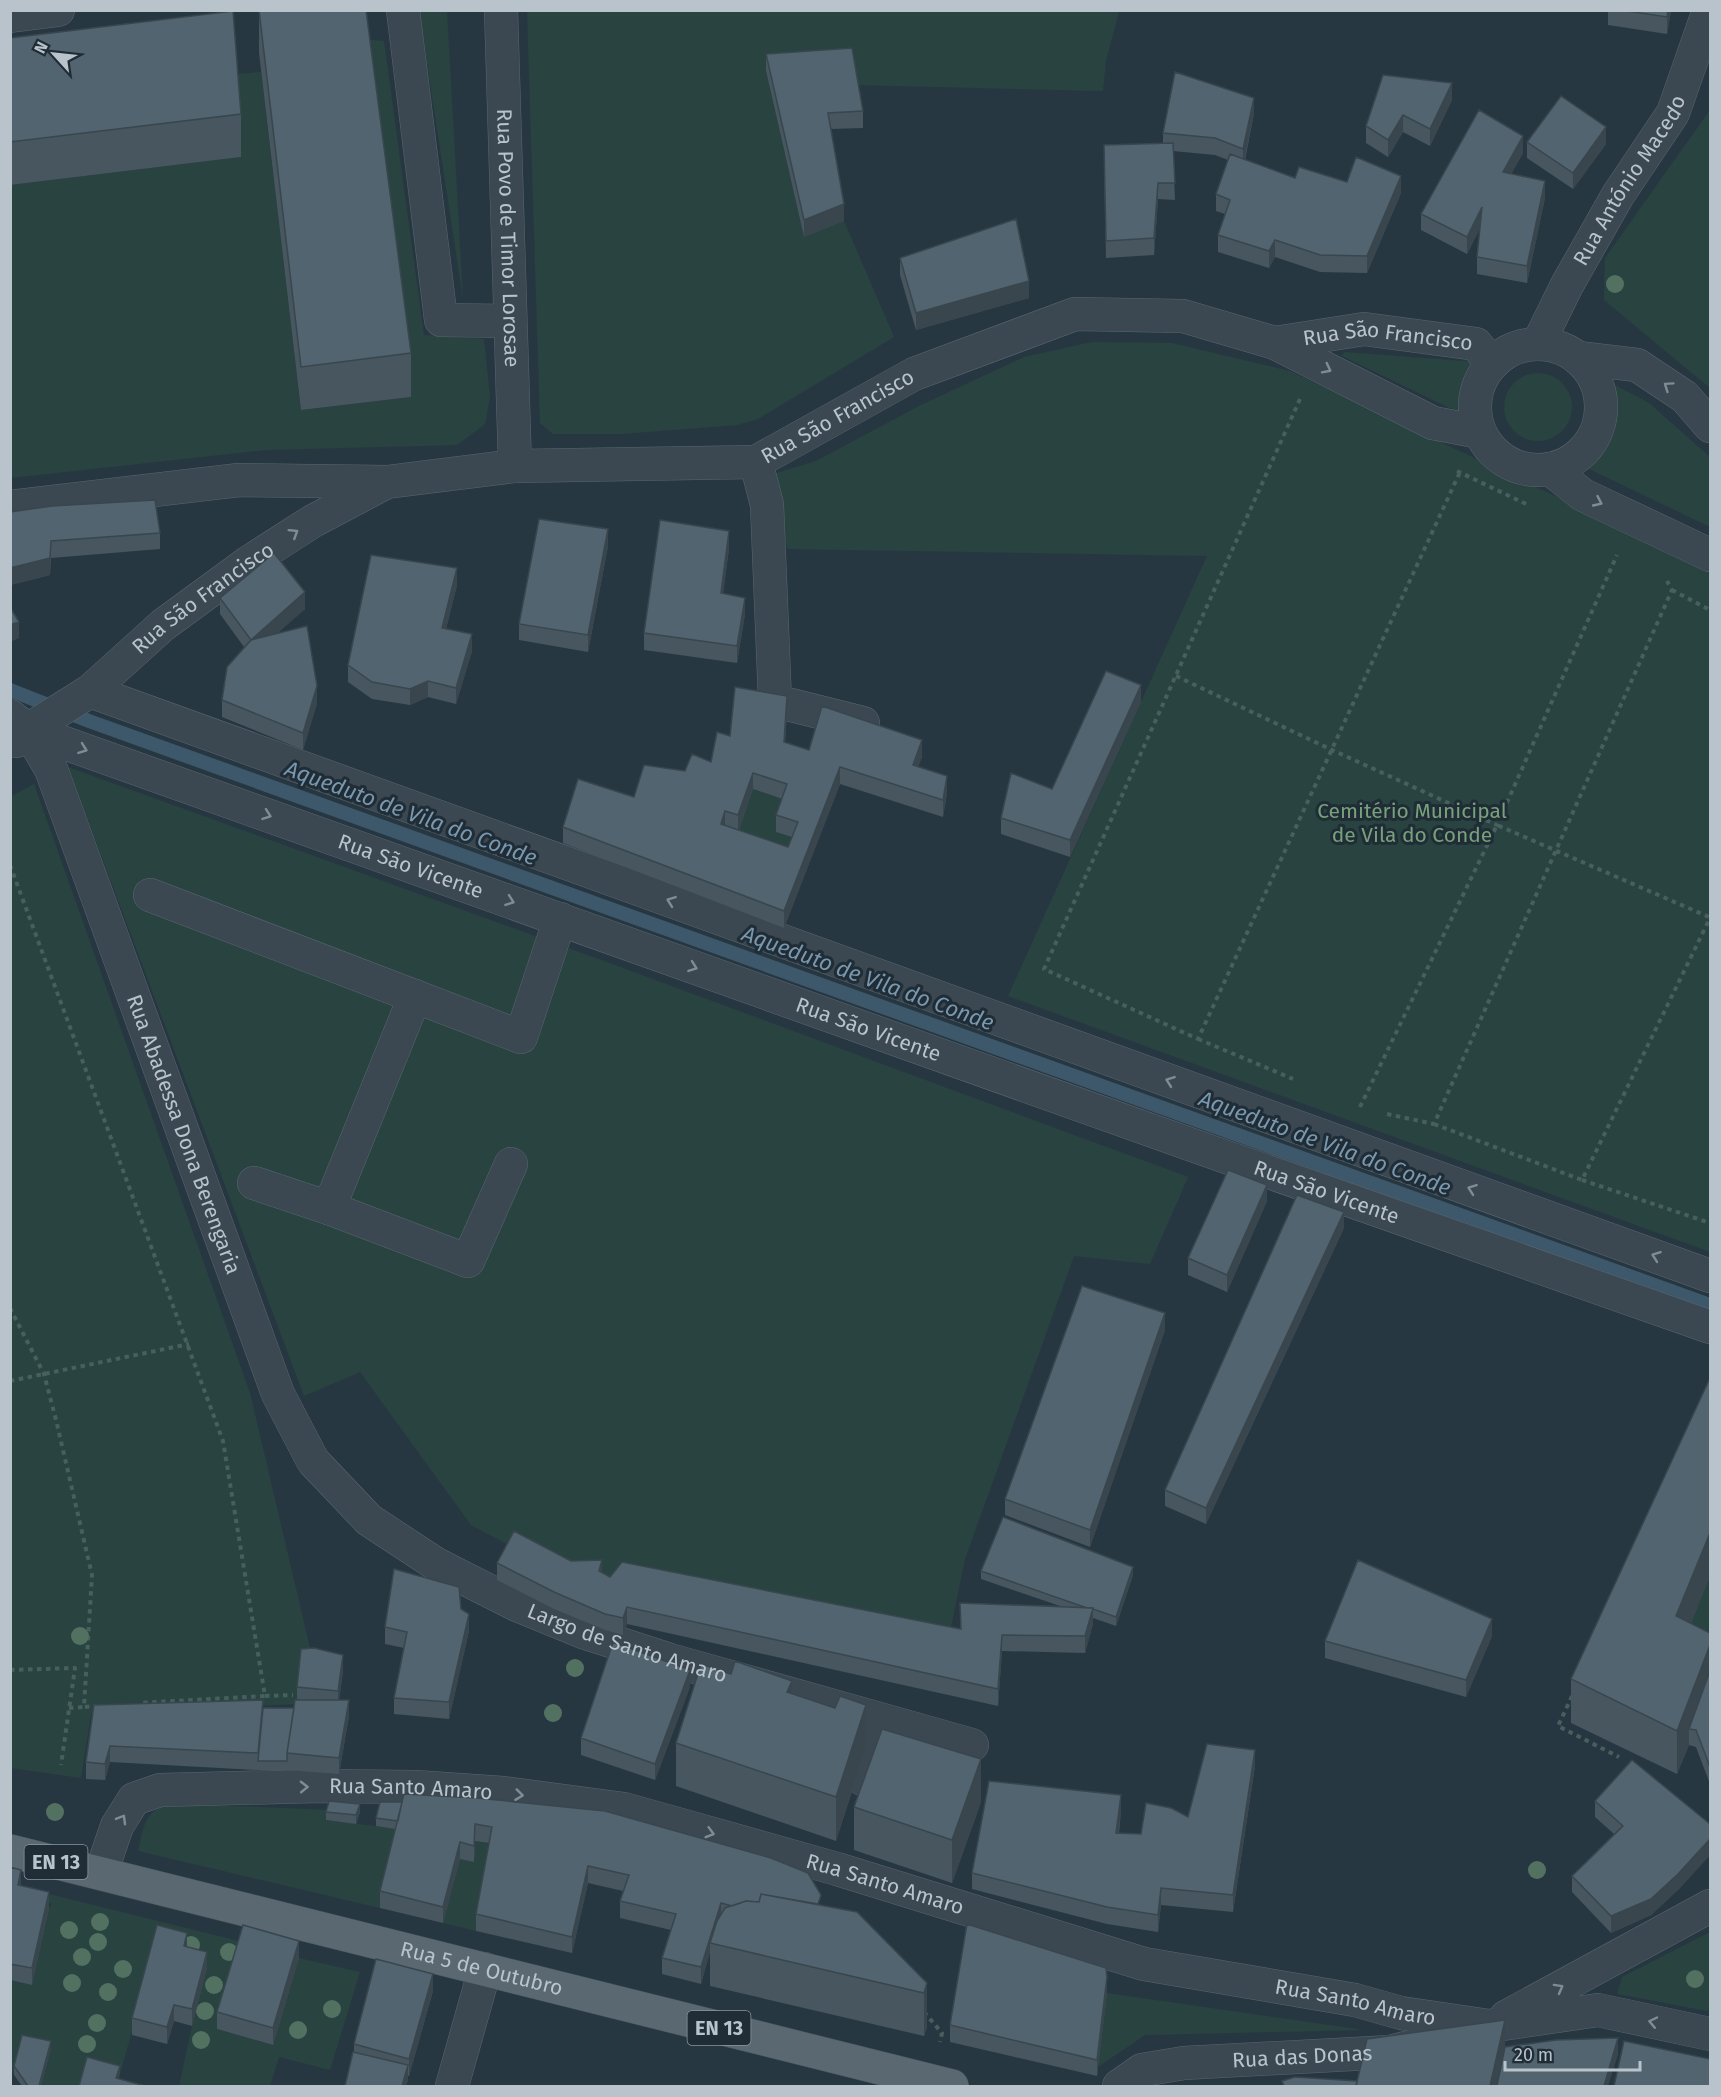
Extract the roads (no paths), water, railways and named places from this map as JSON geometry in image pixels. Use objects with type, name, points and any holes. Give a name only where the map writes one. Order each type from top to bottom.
[{"type":"main road","name":"Rua 5 de Outubro","points":[[10,1851],[952,2086]]},
{"type":"street","points":[[10,16],[58,10]]},
{"type":"street","points":[[403,10],[441,320],[510,321]]},
{"type":"street","name":"Rua Povo de Timor Lorosae","points":[[501,10],[514,466]]},
{"type":"street","name":"Rua António Macedo","points":[[1538,345],[1567,285],[1618,195],[1673,113],[1710,10]]},
{"type":"street","name":"Rua São Francisco","points":[[10,507],[239,480],[387,482],[514,466],[756,462],[914,374],[1075,314],[1183,315],[1275,343],[1433,423],[1480,432]]},
{"type":"street","name":"Rua São Francisco","points":[[1275,343],[1364,329],[1476,344],[1492,364]]},
{"type":"street","points":[[1538,345],[1559,348],[1578,358],[1590,372],[1598,387],[1601,404],[1600,422],[1593,439],[1581,453],[1567,463],[1550,469],[1534,470],[1516,466],[1502,459],[1489,447],[1480,432],[1476,415],[1476,396],[1482,379],[1492,364],[1506,353],[1521,346],[1538,345]]},
{"type":"street","points":[[1578,358],[1637,364],[1684,398],[1710,426]]},
{"type":"street","points":[[756,462],[767,505],[775,701],[878,726]]},
{"type":"street","points":[[1550,469],[1583,495],[1710,555]]},
{"type":"street","name":"Rua São Francisco","points":[[16,730],[90,691],[163,626],[249,562],[313,521],[387,482]]},
{"type":"street","points":[[90,691],[1710,1276]]},
{"type":"street","name":"Rua São Vicente","points":[[16,730],[560,919],[1710,1327]]},
{"type":"street","name":"Rua Abadessa Dona Berengaria","points":[[16,730],[51,769],[278,1394],[313,1461],[369,1520]]},
{"type":"street","points":[[150,895],[521,1037],[560,919]]},
{"type":"street","points":[[329,1208],[415,996]]},
{"type":"street","points":[[254,1183],[329,1208],[468,1262],[511,1164]]},
{"type":"street","name":"Largo de Santo Amaro","points":[[369,1520],[446,1569],[517,1605],[583,1632],[670,1660],[972,1745]]},
{"type":"street","points":[[864,1780],[882,1721]]},
{"type":"street","name":"Rua Santo Amaro","points":[[101,1873],[117,1826],[134,1798],[160,1790],[319,1786],[416,1787],[503,1793],[624,1809],[837,1869],[1144,1964],[1355,2000],[1401,2013],[1489,2026],[1598,2010],[1710,2034]]},
{"type":"street","name":"Rua das Donas","points":[[1119,2086],[1142,2070],[1184,2063],[1390,2052],[1489,2026],[1710,1906]]},
{"type":"street","points":[[452,2086],[485,1969]]},
{"type":"waterway","name":"Aqueduto de Vila do Conde","points":[[10,690],[89,721],[1710,1305]]},
{"type":"park label","name":"Cemitério Municipal de Vila do Conde","points":[[1412,823]]}]
